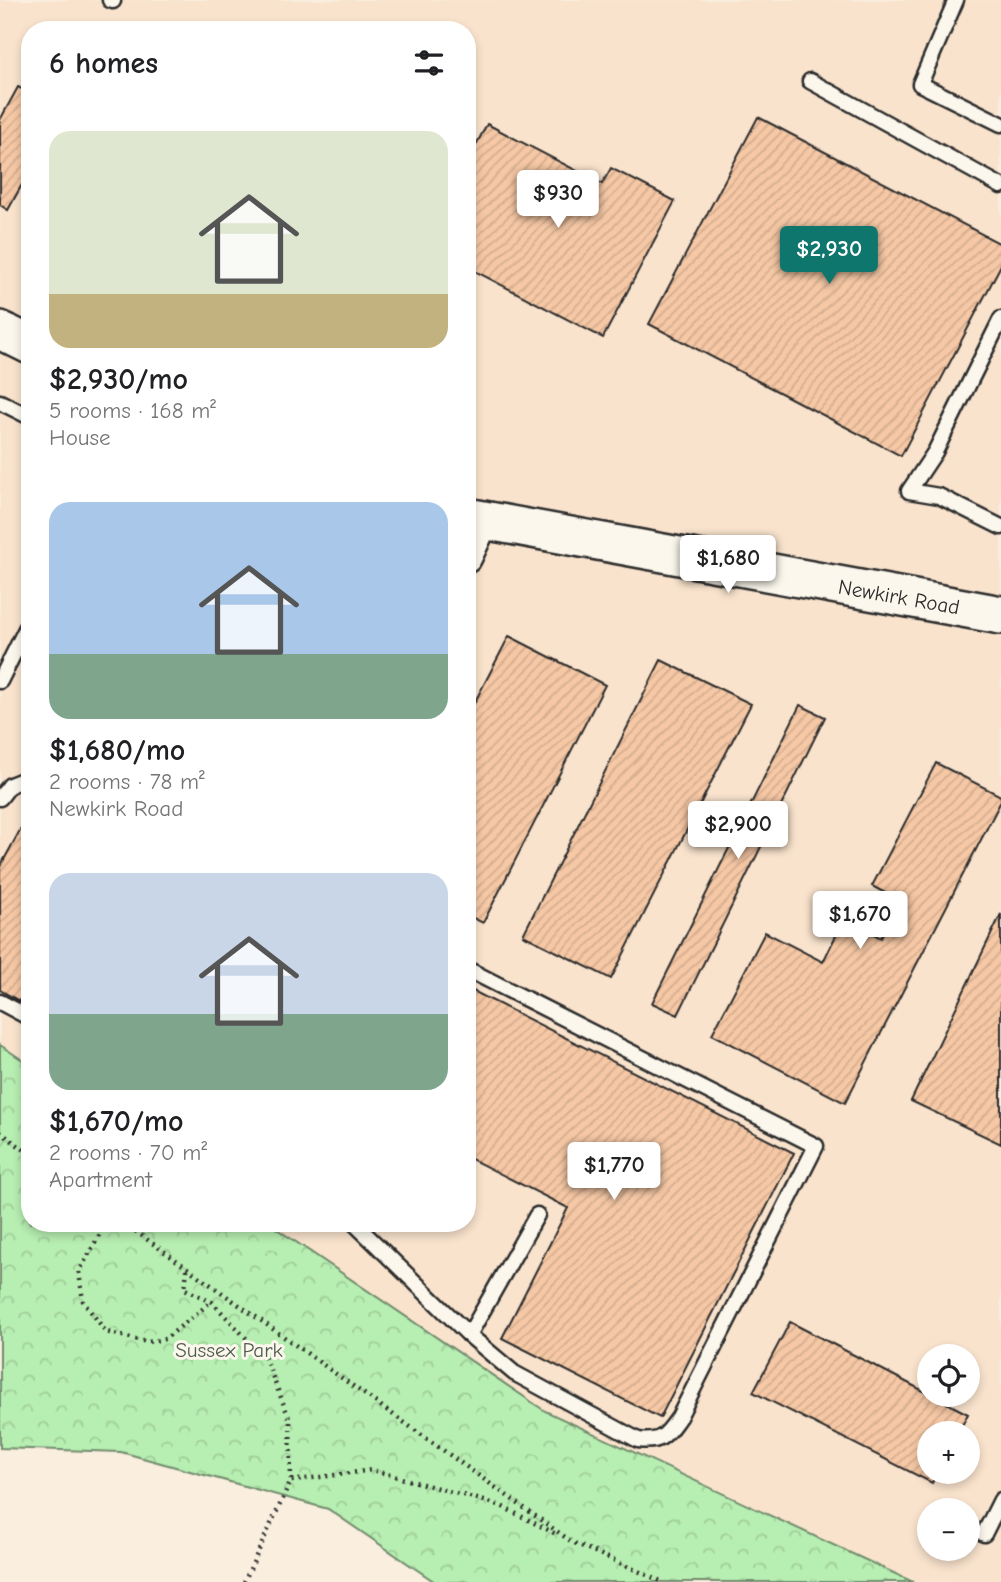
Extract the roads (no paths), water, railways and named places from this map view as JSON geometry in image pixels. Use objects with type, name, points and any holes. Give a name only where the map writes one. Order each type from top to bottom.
[{"type":"street","points":[[0,330],[21,340]]},
{"type":"street","name":"Newkirk Road","points":[[476,519],[1001,615]]},
{"type":"lane","points":[[956,0],[920,84],[1001,124]]},
{"type":"lane","points":[[810,81],[1001,186]]},
{"type":"lane","points":[[1001,319],[934,452],[909,491],[939,496],[1001,527]]},
{"type":"lane","points":[[0,402],[21,412]]},
{"type":"lane","points":[[0,681],[21,639]]},
{"type":"lane","points":[[0,798],[10,785],[21,781]]},
{"type":"lane","points":[[363,1232],[469,1335],[514,1373],[638,1440],[652,1442],[663,1437],[679,1417],[816,1146],[476,973]]},
{"type":"lane","points":[[0,1002],[21,1013]]},
{"type":"lane","points":[[469,1335],[537,1215]]},
{"type":"lane","points":[[984,1534],[1001,1500]]},
{"type":"park label","name":"Sussex Park","points":[[229,1350]]}]
